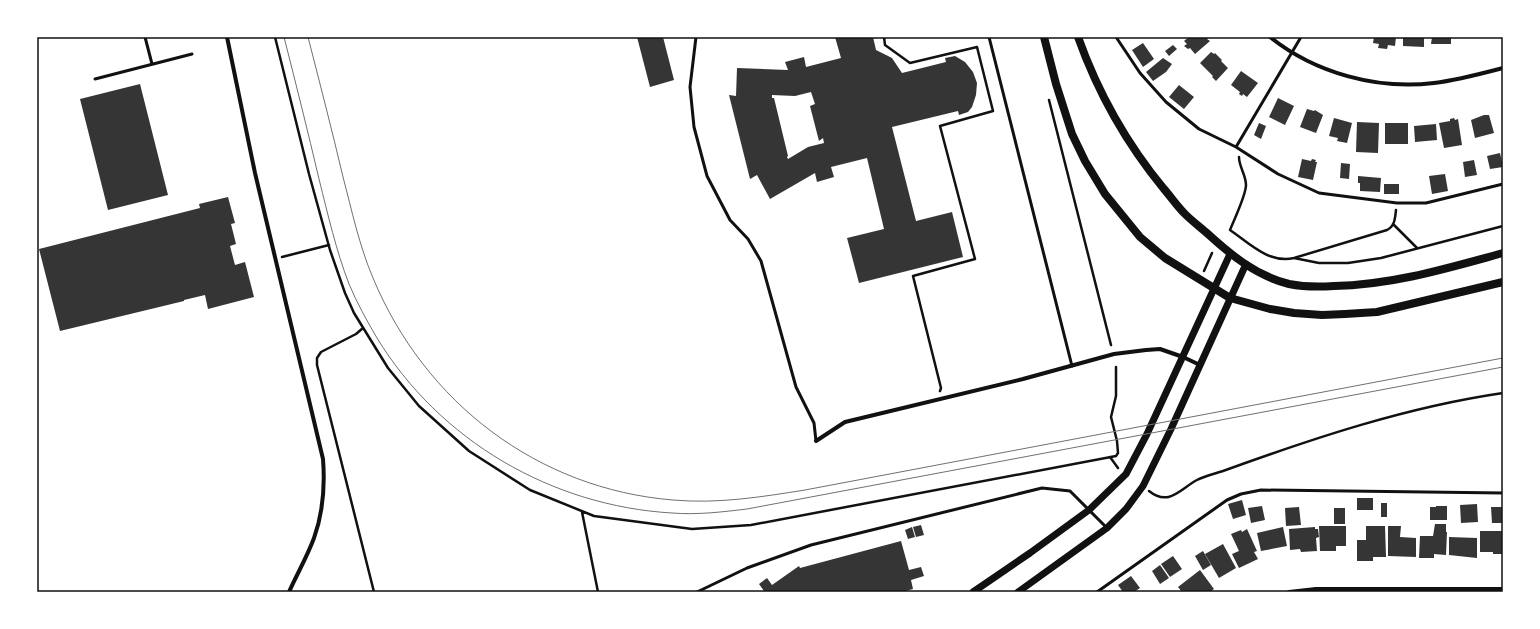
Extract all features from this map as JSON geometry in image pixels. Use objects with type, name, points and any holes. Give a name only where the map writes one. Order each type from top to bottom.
[{"type":"main road","points":[[1044,37],[1056,84],[1072,134],[1085,161],[1105,194],[1140,238],[1165,258],[1230,298],[1270,309],[1294,313],[1322,315],[1345,314],[1377,312],[1503,282]]},
{"type":"main road","points":[[1078,37],[1090,69],[1110,112],[1138,155],[1184,213],[1230,254],[1263,276],[1290,284],[1317,287],[1348,286],[1390,281],[1503,253]]},
{"type":"street","points":[[227,37],[254,166],[321,445],[324,471],[321,506],[314,538],[289,592]]},
{"type":"street","points":[[1270,37],[1310,62],[1336,72],[1370,81],[1391,84],[1446,81],[1503,68]]},
{"type":"street","points":[[973,592],[1089,510],[1126,474],[1183,357],[1230,254]]},
{"type":"street","points":[[1018,592],[1107,528],[1126,509],[1143,486],[1171,429],[1246,264]]},
{"type":"street","points":[[816,441],[845,422],[940,400],[1114,354],[1160,349],[1200,365]]},
{"type":"street","points":[[1289,592],[1316,589],[1503,589]]},
{"type":"lane","points":[[145,37],[152,64]]},
{"type":"lane","points":[[696,37],[690,87],[694,127],[707,176],[730,220],[748,239],[761,261],[796,387],[814,423],[816,441]]},
{"type":"lane","points":[[989,37],[1072,366]]},
{"type":"lane","points":[[1116,37],[1140,73],[1166,102],[1199,129],[1242,150],[1278,174],[1319,193],[1397,203],[1426,203],[1503,184]]},
{"type":"lane","points":[[1236,147],[1301,37]]},
{"type":"lane","points":[[95,79],[192,54]]},
{"type":"lane","points":[[697,592],[747,568],[811,545],[1042,488],[1070,491],[1107,528]]},
{"type":"lane","points":[[1097,592],[1226,500],[1241,494],[1261,490],[1503,493]]},
{"type":"path","points":[[275,37],[309,174],[329,245],[345,294],[363,328],[388,368],[418,406],[470,451],[530,490],[594,516],[692,529],[751,525],[1116,456],[1118,453],[1117,440],[1111,417],[1116,396],[1116,367]]},
{"type":"path","points":[[884,37],[885,45],[910,63],[977,47],[993,111],[940,126],[975,259],[913,276],[941,388],[940,400]]},
{"type":"path","points":[[1048,96],[1111,345]]},
{"type":"path","points":[[1242,150],[1239,163],[1246,181],[1246,189],[1230,230],[1269,256],[1281,260],[1294,258],[1387,230],[1394,224],[1397,203]]},
{"type":"path","points":[[1394,224],[1417,248]]},
{"type":"path","points":[[1294,258],[1319,263],[1335,264],[1381,258],[1503,226]]},
{"type":"path","points":[[276,258],[329,245]]},
{"type":"path","points":[[1204,271],[1212,253]]},
{"type":"path","points":[[363,328],[356,334],[321,352],[317,358],[317,365],[374,592]]},
{"type":"path","points":[[1150,492],[1156,496],[1167,498],[1177,494],[1197,480],[1335,433],[1406,412],[1466,398],[1503,393]]},
{"type":"path","points":[[1110,457],[1118,468]]},
{"type":"path","points":[[582,511],[598,592]]},
{"type":"building","points":[[637,37],[663,37],[674,80],[650,87]]},
{"type":"building","points":[[835,37],[873,37],[876,50],[892,58],[902,73],[946,62],[945,58],[955,56],[965,62],[973,72],[977,83],[976,95],[972,107],[968,112],[959,115],[958,111],[892,127],[916,221],[952,212],[963,257],[859,283],[847,238],[884,229],[867,158],[831,167],[834,177],[817,182],[815,173],[770,199],[757,175],[750,179],[729,95],[736,96],[737,68],[788,70],[785,62],[804,57],[806,67],[841,58]],"holes":[[[811,92],[815,104],[810,106],[819,141],[823,138],[824,143],[808,147],[788,159],[774,98],[772,98],[772,95],[795,96]]]},
{"type":"building","points":[[1189,37],[1209,37],[1207,39],[1210,41],[1195,54],[1190,48],[1188,49],[1184,46],[1187,44],[1184,41]]},
{"type":"building","points":[[1374,37],[1396,37],[1395,46],[1388,45],[1387,49],[1378,48],[1379,44],[1373,43]]},
{"type":"building","points":[[1403,37],[1424,37],[1424,47],[1403,46]]},
{"type":"building","points":[[1432,37],[1451,37],[1451,44],[1431,44]]},
{"type":"building","points":[[1143,43],[1154,59],[1143,67],[1132,50]]},
{"type":"building","points":[[1173,45],[1177,49],[1169,56],[1165,51]]},
{"type":"building","points":[[1211,52],[1214,54],[1215,53],[1228,68],[1216,81],[1200,63]]},
{"type":"building","points":[[1163,58],[1172,64],[1166,72],[1153,81],[1146,72]]},
{"type":"building","points":[[1241,71],[1258,83],[1247,97],[1243,94],[1242,96],[1239,94],[1240,92],[1231,85]]},
{"type":"building","points":[[140,84],[168,195],[108,210],[80,99]]},
{"type":"building","points":[[1179,85],[1194,97],[1184,109],[1169,97]]},
{"type":"building","points":[[1278,98],[1294,106],[1285,125],[1269,117]]},
{"type":"building","points":[[1307,109],[1315,110],[1323,115],[1316,133],[1300,127]]},
{"type":"building","points":[[1484,115],[1489,115],[1494,133],[1475,138],[1471,120]]},
{"type":"building","points":[[1334,118],[1352,123],[1347,143],[1337,141],[1338,138],[1329,136]]},
{"type":"building","points":[[1454,118],[1455,120],[1458,119],[1462,145],[1444,148],[1439,123],[1450,121],[1450,119]]},
{"type":"building","points":[[1357,122],[1379,123],[1378,153],[1356,152]]},
{"type":"building","points":[[1259,123],[1266,126],[1261,139],[1254,135]]},
{"type":"building","points":[[1385,123],[1408,123],[1408,144],[1385,144]]},
{"type":"building","points":[[1436,124],[1437,140],[1415,142],[1414,126]]},
{"type":"building","points":[[1500,153],[1503,167],[1490,169],[1487,156]]},
{"type":"building","points":[[1302,159],[1311,161],[1312,159],[1316,160],[1315,162],[1317,162],[1313,180],[1298,177]]},
{"type":"building","points":[[1474,160],[1477,175],[1465,177],[1463,162]]},
{"type":"building","points":[[1341,163],[1350,164],[1349,179],[1340,178]]},
{"type":"building","points":[[1445,174],[1448,191],[1432,194],[1429,176]]},
{"type":"building","points":[[1358,176],[1381,178],[1380,192],[1360,191]]},
{"type":"building","points":[[1384,184],[1399,184],[1399,194],[1384,194]]},
{"type":"building","points":[[228,197],[235,223],[231,224],[236,244],[230,246],[235,265],[245,262],[254,297],[208,309],[205,295],[60,331],[39,249],[200,208],[199,204]]},
{"type":"building","points":[[1357,498],[1373,498],[1373,510],[1357,510]]},
{"type":"building","points":[[1242,500],[1246,515],[1233,519],[1228,504]]},
{"type":"building","points":[[1381,503],[1387,503],[1387,517],[1381,517]]},
{"type":"building","points":[[1477,504],[1478,522],[1461,523],[1460,505]]},
{"type":"building","points":[[1262,506],[1265,520],[1251,523],[1248,508]]},
{"type":"building","points":[[1447,506],[1447,520],[1430,520],[1430,507]]},
{"type":"building","points":[[1299,507],[1301,525],[1286,526],[1285,508]]},
{"type":"building","points":[[1491,507],[1503,507],[1503,523],[1492,523]]},
{"type":"building","points":[[1334,508],[1345,508],[1345,524],[1334,524]]},
{"type":"building","points":[[1435,524],[1446,524],[1446,555],[1434,554],[1434,558],[1419,558],[1420,536],[1433,536]]},
{"type":"building","points":[[921,525],[924,535],[916,537],[913,527]]},
{"type":"building","points":[[1319,526],[1346,526],[1346,546],[1336,546],[1336,551],[1320,551]]},
{"type":"building","points":[[1366,526],[1385,526],[1386,557],[1373,557],[1373,561],[1357,561],[1357,540],[1366,540]]},
{"type":"building","points":[[1388,526],[1401,526],[1400,537],[1416,538],[1416,557],[1388,556]]},
{"type":"building","points":[[912,527],[915,537],[908,539],[905,530]]},
{"type":"building","points":[[1283,527],[1287,546],[1261,551],[1257,533]]},
{"type":"building","points":[[1315,527],[1315,529],[1318,529],[1319,537],[1316,538],[1317,551],[1301,552],[1300,549],[1290,550],[1289,529]]},
{"type":"building","points":[[1247,529],[1257,551],[1254,552],[1258,559],[1239,568],[1232,554],[1239,551],[1231,534],[1241,530],[1242,532]]},
{"type":"building","points":[[1480,531],[1503,531],[1503,554],[1480,552]]},
{"type":"building","points":[[1449,537],[1477,538],[1477,558],[1449,555]]},
{"type":"building","points":[[901,541],[909,570],[921,567],[924,576],[911,580],[913,589],[902,592],[762,592],[764,591],[759,584],[767,578],[772,585],[799,566],[800,568]]},
{"type":"building","points":[[1223,544],[1236,568],[1219,578],[1205,554]]},
{"type":"building","points":[[1203,551],[1211,565],[1203,570],[1195,556]]},
{"type":"building","points":[[1173,556],[1182,569],[1170,577],[1161,564]]},
{"type":"building","points":[[1160,565],[1169,578],[1160,584],[1152,571]]},
{"type":"building","points":[[1200,570],[1214,589],[1210,592],[1182,592],[1178,587]]},
{"type":"building","points":[[1131,576],[1140,588],[1134,592],[1123,592],[1118,585]]},
{"type":"tram line","points":[[284,37],[332,232],[340,258],[352,291],[377,338],[403,375],[433,408],[466,437],[503,462],[543,482],[584,497],[627,508],[681,514],[747,509],[1503,367]]},
{"type":"tram line","points":[[308,37],[353,215],[368,266],[395,323],[423,364],[455,400],[492,432],[532,458],[576,478],[623,492],[673,500],[690,501],[739,499],[789,493],[1503,358]]}]
